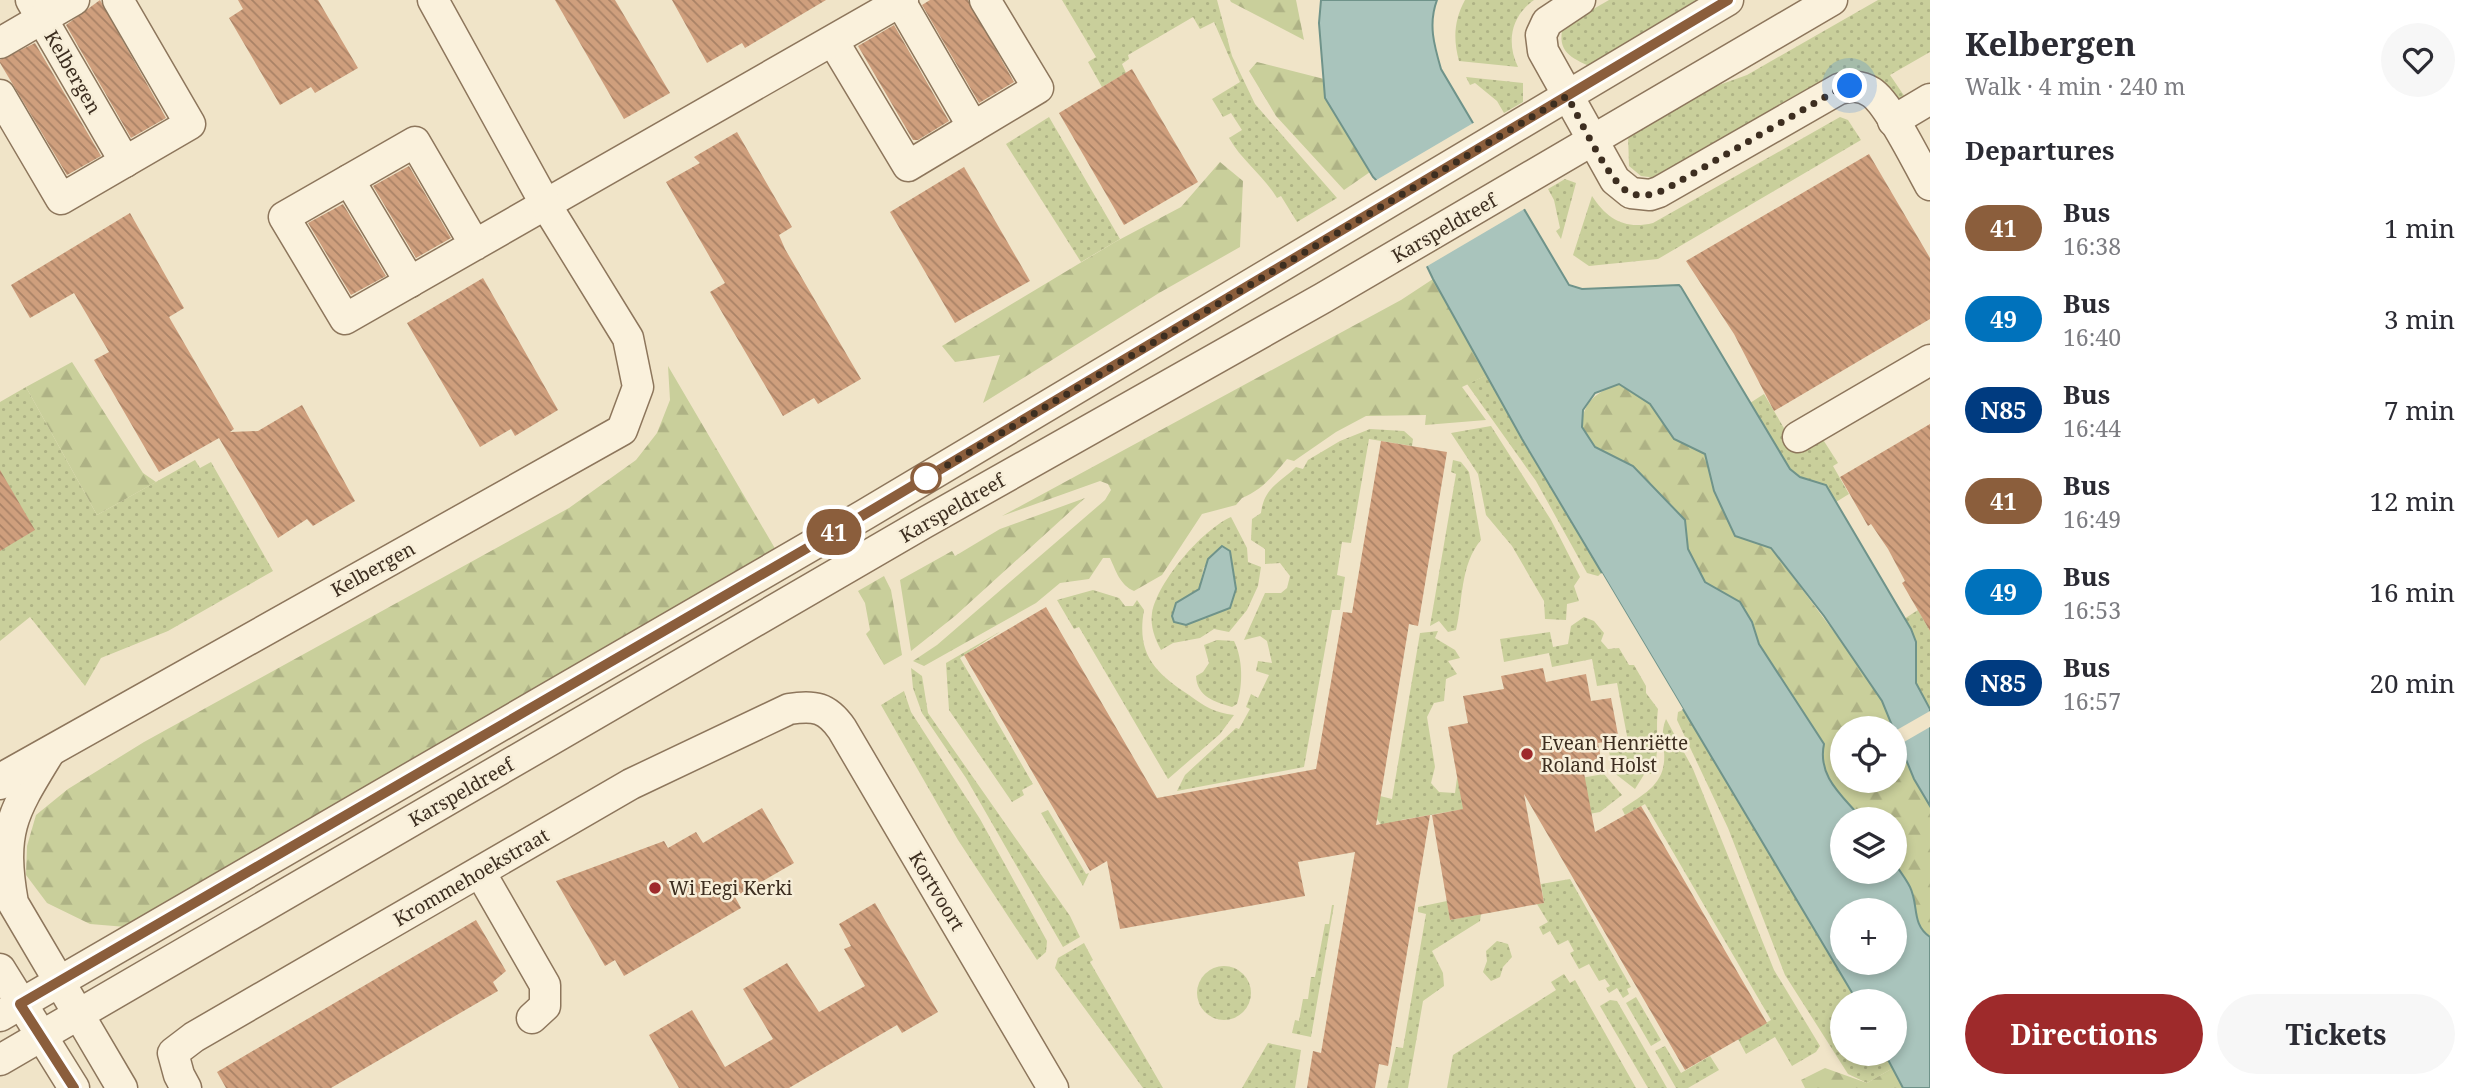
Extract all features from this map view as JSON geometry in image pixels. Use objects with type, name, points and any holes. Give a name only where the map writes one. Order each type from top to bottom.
[{"type":"street","name":"Kelbergen","points":[[0,43],[36,9],[74,0]]},
{"type":"street","points":[[0,95],[61,199],[190,124],[118,0]]},
{"type":"street","name":"Kelbergen","points":[[0,784],[9,774],[51,750],[622,430],[638,387],[628,338],[546,205],[433,0]]},
{"type":"street","points":[[833,41],[908,166],[1038,88],[985,0]]},
{"type":"street","points":[[1580,0],[1547,22],[1541,36],[1543,51],[1622,188],[1650,195],[1668,188],[1839,89],[1859,87],[1873,93],[1894,121],[1930,185]]},
{"type":"street","name":"Karspeldreef","points":[[10,1010],[852,522],[1728,0]]},
{"type":"street","name":"Karspeldreef","points":[[0,1060],[924,523],[1323,298],[1832,0]]},
{"type":"street","points":[[475,245],[415,142],[284,217],[345,319],[546,205],[902,1],[973,127]]},
{"type":"street","name":"Kelbergen","points":[[36,9],[125,162]]},
{"type":"street","points":[[1894,121],[1930,99]]},
{"type":"street","points":[[349,180],[410,282]]},
{"type":"street","points":[[1798,437],[1930,360]]},
{"type":"street","name":"Krommehoekstraat","points":[[186,1088],[173,1053],[194,1037],[631,784],[789,709],[812,706]]},
{"type":"street","name":"Kortvoort","points":[[812,706],[823,709],[842,729],[1053,1088]]},
{"type":"street","name":"Kelbergen","points":[[51,750],[7,818],[1,848],[3,877],[13,903],[122,1088]]},
{"type":"street","points":[[480,872],[545,985],[545,1006],[532,1018]]},
{"type":"street","points":[[0,969],[10,1010],[41,1037],[74,1088]]},
{"type":"green space","points":[[1062,0],[1217,0],[1232,56],[1255,104],[1337,198],[1297,222],[1281,196],[1277,198],[1234,146],[1229,138],[1242,130],[1231,113],[1223,117],[1212,99],[1240,82],[1214,22],[1200,29],[1193,17],[1128,55],[1129,59],[1122,64],[1126,73],[1102,87],[1088,62],[1096,57]]},
{"type":"green space","points":[[1230,0],[1296,0],[1304,40],[1231,2]]},
{"type":"green space","points":[[1465,0],[1534,0],[1520,14],[1513,30],[1512,48],[1518,67],[1459,61],[1456,30]]},
{"type":"green space","points":[[1609,0],[1714,0],[1593,68],[1569,55],[1561,39],[1562,31],[1576,19]]},
{"type":"green space","points":[[1878,0],[1930,0],[1930,52],[1890,75],[1905,97],[1897,100],[1884,85],[1657,178],[1641,176],[1629,166],[1628,134],[1677,100],[1747,75]]},
{"type":"green space","points":[[1257,62],[1324,79],[1325,98],[1370,172],[1344,190],[1276,116],[1249,71]]},
{"type":"green space","points":[[1466,77],[1523,83],[1523,102],[1504,113],[1497,101],[1475,83],[1470,85]]},
{"type":"green space","points":[[1049,117],[1120,239],[1081,262],[1006,144]]},
{"type":"green space","points":[[1840,117],[1848,120],[1861,140],[1658,259],[1589,266],[1573,255],[1592,196],[1604,211],[1618,221],[1634,225],[1653,223]]},
{"type":"green space","points":[[1220,162],[1243,181],[1240,247],[1159,293],[983,403],[1000,355],[955,362],[942,346],[1115,242],[1181,207]]},
{"type":"green space","points":[[1565,179],[1576,183],[1561,239],[1556,231],[1560,228],[1554,200],[1548,189]]},
{"type":"green space","points":[[1433,279],[1487,375],[1462,387],[1486,420],[1425,425],[1426,415],[1366,416],[1336,432],[1294,461],[1287,459],[1267,482],[1236,505],[1202,514],[1162,575],[1134,591],[1122,581],[1110,558],[1103,558],[1089,579],[1060,583],[1036,603],[924,666],[913,661],[937,645],[1105,500],[1111,490],[1108,484],[1100,481],[1002,516],[1401,300]]},
{"type":"green space","points":[[72,362],[143,473],[156,482],[97,515],[26,387]]},
{"type":"green space","points":[[668,366],[780,557],[126,927],[90,924],[47,903],[26,875],[27,846],[36,815],[68,789],[144,742],[569,508],[636,460],[657,433],[670,400]]},
{"type":"green space","points":[[1487,375],[1522,439],[1604,572],[1598,576],[1587,573],[1536,481],[1467,384]]},
{"type":"green space","points":[[1619,384],[1650,404],[1674,439],[1705,454],[1714,491],[1735,536],[1771,548],[1852,656],[1882,701],[1888,716],[1830,716],[1830,780],[1824,766],[1824,744],[1759,644],[1752,622],[1740,602],[1705,582],[1688,549],[1685,520],[1633,466],[1595,447],[1581,427],[1588,404],[1603,391]]},
{"type":"green space","points":[[26,387],[97,515],[195,460],[200,468],[211,462],[273,571],[168,631],[101,658],[85,686],[30,617],[0,641],[0,402]]},
{"type":"green space","points":[[1764,394],[1798,452],[1822,438],[1838,463],[1833,466],[1849,494],[1836,502],[1826,485],[1799,477],[1790,469],[1750,403]]},
{"type":"green space","points":[[1491,426],[1551,520],[1580,577],[1574,586],[1579,601],[1567,604],[1566,620],[1545,619],[1544,601],[1512,546],[1486,515],[1478,474],[1451,433]]},
{"type":"green space","points":[[1370,429],[1404,431],[1413,439],[1412,446],[1369,439],[1351,543],[1342,542],[1337,575],[1345,577],[1340,610],[1332,610],[1304,767],[1177,791],[1185,775],[1236,728],[1239,729],[1250,709],[1246,707],[1251,694],[1258,698],[1269,675],[1256,671],[1258,661],[1272,663],[1267,641],[1260,636],[1244,640],[1265,593],[1281,593],[1287,588],[1290,576],[1280,563],[1265,564],[1265,549],[1251,540],[1252,519],[1261,513],[1269,491],[1296,467],[1303,469],[1308,460],[1340,441]]},
{"type":"green space","points":[[1453,460],[1461,462],[1469,472],[1481,540],[1469,561],[1456,630],[1448,632],[1439,621],[1430,626],[1456,474],[1451,472]]},
{"type":"green space","points":[[1085,498],[955,616],[911,651],[900,580],[952,551],[955,556],[1000,529]]},
{"type":"green space","points":[[1231,517],[1247,548],[1248,562],[1261,567],[1258,586],[1247,610],[1229,632],[1214,629],[1200,638],[1173,643],[1161,650],[1152,623],[1156,600],[1183,558],[1207,533]],"holes":[[[1204,567],[1232,575],[1236,583],[1223,611],[1205,615],[1186,625],[1190,596],[1199,589]]]},
{"type":"green space","points":[[884,576],[891,590],[902,655],[884,665],[866,634],[870,630],[865,603],[858,591]]},
{"type":"green space","points":[[1093,590],[1119,598],[1125,606],[1133,606],[1137,600],[1144,610],[1142,626],[1146,651],[1158,670],[1205,706],[1234,715],[1220,734],[1168,779],[1079,627],[1074,629],[1057,600]]},
{"type":"green space","points":[[1918,610],[1930,631],[1930,709],[1916,683],[1904,619]]},
{"type":"green space","points":[[1584,617],[1594,621],[1604,633],[1601,641],[1608,649],[1619,648],[1629,665],[1634,665],[1646,686],[1646,693],[1658,709],[1654,768],[1651,774],[1645,773],[1635,789],[1613,772],[1608,746],[1628,741],[1617,683],[1597,686],[1592,659],[1552,667],[1549,653],[1504,662],[1500,639],[1550,632],[1553,647],[1568,644],[1571,626]]},
{"type":"green space","points":[[1001,631],[960,658],[1033,784],[1022,790],[1024,795],[1012,802],[949,710],[946,663]]},
{"type":"green space","points":[[1438,631],[1435,638],[1455,650],[1460,658],[1448,661],[1457,674],[1446,679],[1444,701],[1434,703],[1427,717],[1435,767],[1431,783],[1439,792],[1455,793],[1457,778],[1493,804],[1401,820],[1388,835],[1371,810],[1380,796],[1392,799],[1420,633]]},
{"type":"green space","points":[[1217,640],[1234,641],[1239,656],[1240,689],[1237,704],[1232,707],[1208,698],[1197,683],[1196,676],[1203,672],[1209,663],[1204,645]]},
{"type":"green space","points":[[911,668],[922,676],[928,713],[1070,916],[1080,937],[1063,947],[966,778],[922,713],[913,688]]},
{"type":"green space","points":[[904,691],[911,712],[980,819],[1047,941],[1046,952],[1037,960],[958,840],[881,705]]},
{"type":"green space","points":[[1685,709],[1830,955],[1830,975],[1842,975],[1850,989],[1830,989],[1830,1046],[1785,975],[1728,828],[1677,720],[1678,712]]},
{"type":"green space","points":[[1666,719],[1693,769],[1774,970],[1820,1046],[1816,1052],[1792,1066],[1775,1037],[1746,1054],[1738,1039],[1771,1020],[1645,804],[1625,815],[1622,809],[1653,786],[1662,772]]},
{"type":"green space","points":[[1907,762],[1930,806],[1930,937],[1922,932],[1915,914],[1912,890],[1907,882],[1907,807],[1851,807],[1840,794],[1907,793]]},
{"type":"green space","points":[[1604,774],[1622,795],[1600,812],[1561,819],[1563,781]]},
{"type":"green space","points":[[1048,810],[1086,874],[1089,873],[1083,886],[1041,813]]},
{"type":"green space","points":[[1570,879],[1631,987],[1627,989],[1629,994],[1623,998],[1617,988],[1609,993],[1606,988],[1610,986],[1605,979],[1599,981],[1589,964],[1579,969],[1570,953],[1574,951],[1568,940],[1558,945],[1550,931],[1543,935],[1539,927],[1548,922],[1537,904],[1544,903],[1541,884]]},
{"type":"green space","points":[[1447,901],[1450,920],[1481,914],[1480,921],[1432,951],[1443,973],[1444,986],[1423,1001],[1408,1088],[1387,1088],[1396,1047],[1403,1048],[1426,914],[1418,912],[1418,907]]},
{"type":"green space","points":[[1334,905],[1311,1037],[1292,1033],[1295,1020],[1299,1021],[1303,999],[1308,999],[1311,977],[1315,977],[1325,924],[1329,924]]},
{"type":"green space","points":[[1497,941],[1508,944],[1512,957],[1503,967],[1500,977],[1491,981],[1483,972],[1487,961],[1486,951]]},
{"type":"green space","points":[[1084,943],[1093,960],[1090,962],[1163,1088],[1143,1088],[1055,968],[1058,958]]},
{"type":"green space","points":[[1224,966],[1243,974],[1251,993],[1243,1012],[1224,1020],[1205,1012],[1197,993],[1205,974]]},
{"type":"green space","points":[[1564,974],[1570,983],[1575,980],[1636,1088],[1447,1088],[1453,1055],[1556,990],[1551,982]]},
{"type":"green space","points":[[1636,997],[1661,1040],[1651,1046],[1626,1003]]},
{"type":"green space","points":[[1610,1000],[1617,1001],[1667,1088],[1648,1088],[1600,1006]]},
{"type":"green space","points":[[1268,1043],[1301,1050],[1295,1088],[1242,1088]]},
{"type":"green space","points":[[1665,1046],[1681,1073],[1710,1056],[1719,1070],[1688,1088],[1676,1088],[1655,1051]]},
{"type":"green space","points":[[1843,1066],[1893,1068],[1867,1083],[1848,1074]]},
{"type":"green space","points":[[1825,1068],[1867,1083],[1893,1068],[1903,1088],[1805,1088],[1801,1080]]},
{"type":"water","points":[[1321,0],[1437,0],[1432,26],[1441,69],[1569,285],[1582,289],[1679,285],[1790,469],[1800,477],[1826,485],[1911,629],[1916,642],[1916,683],[1930,709],[1930,806],[1907,762],[1907,716],[1888,716],[1882,701],[1824,616],[1771,548],[1735,536],[1714,491],[1705,454],[1674,439],[1650,404],[1619,384],[1595,393],[1583,410],[1582,427],[1595,447],[1633,466],[1685,520],[1688,549],[1705,582],[1740,602],[1752,622],[1759,644],[1824,744],[1824,766],[1830,780],[1830,793],[1839,793],[1851,807],[1830,807],[1830,884],[1907,884],[1907,882],[1910,887],[1920,926],[1930,937],[1930,1088],[1903,1088],[1891,1066],[1907,1066],[1907,989],[1850,989],[1842,975],[1907,975],[1907,898],[1830,898],[1830,956],[1522,439],[1433,279],[1394,198],[1373,177],[1325,98],[1319,23]]},
{"type":"water","points":[[1222,546],[1230,551],[1236,589],[1230,608],[1186,625],[1174,622],[1172,616],[1176,603],[1199,589],[1208,559]]},
{"type":"pier","points":[[1475,122],[1526,208],[1424,268],[1391,200],[1373,182]]},
{"type":"pier","points":[[1602,573],[1683,709],[1680,711],[1599,575]]},
{"type":"pier","points":[[1930,711],[1930,727],[1907,740],[1907,724]]},
{"type":"building","points":[[100,0],[166,118],[131,138],[66,25]]},
{"type":"building","points":[[238,0],[318,0],[358,68],[315,93],[311,87],[280,105],[229,18],[243,9]]},
{"type":"building","points":[[555,0],[615,0],[670,93],[624,119]]},
{"type":"building","points":[[672,0],[826,0],[745,48],[742,43],[707,63]]},
{"type":"building","points":[[930,0],[968,0],[1014,82],[979,103],[922,5]]},
{"type":"building","points":[[894,25],[949,121],[918,140],[913,140],[858,46]]},
{"type":"building","points":[[35,43],[101,156],[67,175],[0,63],[0,60]]},
{"type":"building","points":[[1132,69],[1198,182],[1124,225],[1059,113]]},
{"type":"building","points":[[737,132],[792,227],[779,235],[785,249],[861,379],[818,404],[814,398],[783,416],[710,292],[725,283],[666,182],[700,163],[694,157]]},
{"type":"building","points":[[1869,154],[1930,258],[1930,319],[1774,411],[1734,334],[1686,261]]},
{"type":"building","points":[[409,166],[451,238],[416,258],[373,186]]},
{"type":"building","points":[[964,167],[1030,281],[955,323],[890,212]]},
{"type":"building","points":[[343,204],[386,276],[351,295],[308,223]]},
{"type":"building","points":[[130,213],[184,308],[169,317],[234,429],[230,432],[258,431],[302,405],[355,501],[313,526],[307,519],[278,538],[219,438],[159,472],[94,360],[109,352],[74,293],[30,318],[11,285]]},
{"type":"building","points":[[483,278],[558,410],[515,436],[511,429],[480,447],[407,323]]},
{"type":"building","points":[[1930,424],[1930,631],[1902,583],[1905,581],[1888,549],[1871,524],[1868,526],[1840,477]]},
{"type":"building","name":"Evean Henriëtte Roland Holst","points":[[1381,441],[1447,452],[1418,626],[1409,624],[1376,825],[1430,815],[1388,1066],[1379,1064],[1375,1088],[1307,1088],[1313,1051],[1321,1053],[1355,852],[1298,862],[1305,896],[1120,929],[1107,861],[1090,871],[964,655],[1046,607],[1157,798],[1316,769],[1343,612],[1352,613]]},
{"type":"building","points":[[0,470],[35,530],[0,551]]},
{"type":"building","points":[[1543,668],[1546,682],[1586,674],[1591,701],[1611,698],[1619,740],[1598,743],[1603,770],[1584,773],[1595,832],[1641,806],[1767,1023],[1685,1070],[1524,794],[1544,903],[1450,920],[1432,815],[1463,809],[1448,727],[1468,723],[1463,696],[1504,689],[1501,676]]},
{"type":"building","name":"Wi Eegi Kerki","points":[[762,808],[794,863],[735,897],[741,908],[624,976],[615,960],[605,966],[556,881],[664,841],[668,848],[696,832],[703,843]]},
{"type":"building","points":[[875,903],[938,1012],[902,1033],[897,1025],[789,1088],[679,1088],[649,1035],[692,1010],[725,1067],[773,1039],[743,989],[787,963],[819,1012],[865,986],[844,949],[851,946],[839,924]]},
{"type":"building","points":[[476,920],[506,971],[493,982],[498,991],[331,1088],[226,1088],[217,1072]]},
{"type":"bus line","name":"41","points":[[74,1088],[20,1004],[840,529],[1728,0]]},
{"type":"place","name":"Evean Henriëtte Roland Holst","points":[[1527,754]]},
{"type":"place","name":"Wi Eegi Kerki","points":[[655,888]]},
{"type":"route","points":[[926,478],[1567,96],[1615,180],[1631,193],[1650,195],[1668,188],[1839,89],[1850,86]]}]
